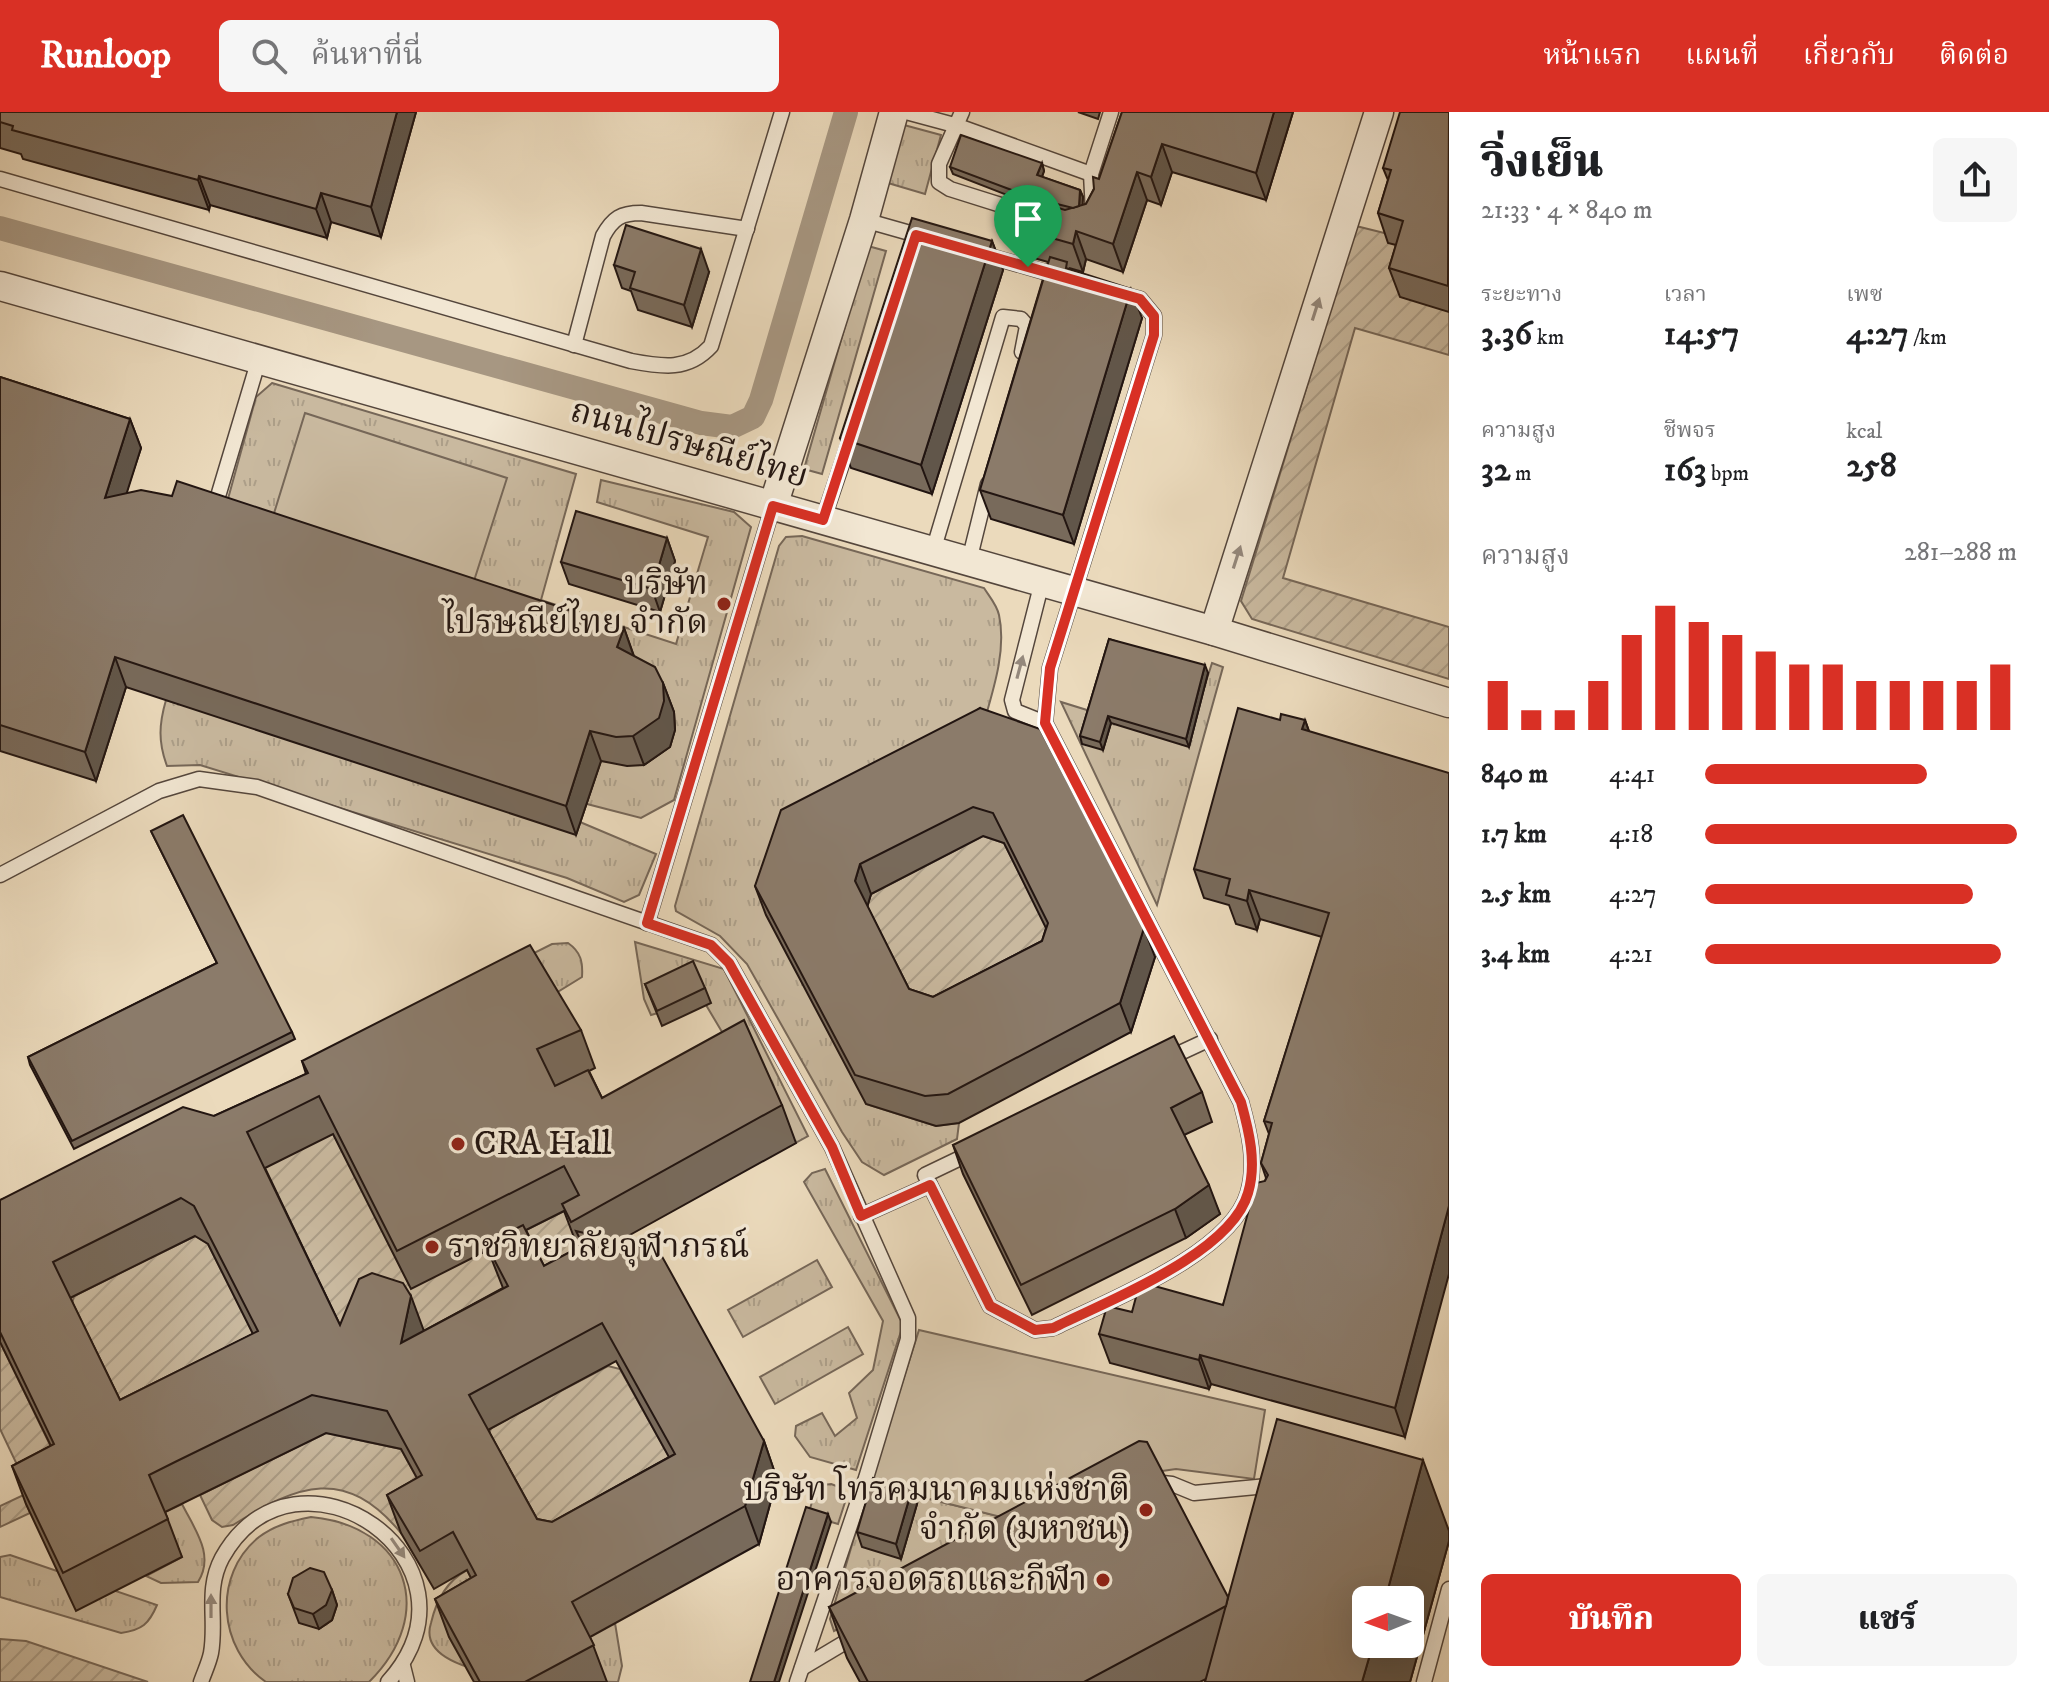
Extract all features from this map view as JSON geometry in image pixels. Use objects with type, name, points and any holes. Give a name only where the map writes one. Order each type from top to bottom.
[{"type":"street","points":[[773,506],[864,220],[894,112]]},
{"type":"street","points":[[1214,631],[1379,112]]},
{"type":"street","name":"ถนนไปรษณีย์ไทย","points":[[0,286],[1214,631],[1449,703]]},
{"type":"lane","points":[[0,179],[574,345],[661,367],[698,360],[711,346],[782,112]]},
{"type":"lane","points":[[906,112],[960,119],[1091,174]]},
{"type":"lane","points":[[1088,227],[1094,217],[1091,174],[1111,112]]},
{"type":"lane","points":[[960,119],[939,164],[939,182],[950,189],[1047,219]]},
{"type":"lane","points":[[574,345],[603,236],[611,221],[624,213],[641,213],[747,229]]},
{"type":"lane","points":[[864,220],[1080,282]]},
{"type":"lane","points":[[911,250],[916,235]]},
{"type":"lane","points":[[996,1141],[925,1175],[990,1306],[1035,1330],[1053,1328],[1188,1261],[1229,1225],[1253,1198],[1253,1168],[1241,1102],[1045,723],[1050,668],[1154,335],[1154,316],[1140,299],[1095,287]]},
{"type":"lane","points":[[933,551],[1003,317],[1011,316],[1027,326],[1019,365]]},
{"type":"lane","points":[[219,493],[259,359]]},
{"type":"lane","points":[[823,520],[858,415]]},
{"type":"lane","points":[[969,561],[992,471]]},
{"type":"lane","points":[[647,923],[773,506]]},
{"type":"lane","points":[[1042,582],[1012,700],[1015,711],[1045,723]]},
{"type":"lane","points":[[0,875],[159,791],[199,779],[257,787],[711,945],[729,963],[832,1147],[908,1318],[908,1339],[800,1675]]},
{"type":"lane","points":[[1153,1066],[1210,1039]]},
{"type":"lane","points":[[861,1216],[930,1185]]},
{"type":"lane","points":[[1134,1487],[1149,1482],[1172,1484],[1194,1493],[1291,1484]]},
{"type":"lane","points":[[201,1682],[211,1652],[210,1593],[222,1559],[242,1532],[270,1513],[302,1504],[335,1505],[367,1517],[393,1539],[411,1567],[419,1599],[417,1633],[403,1666],[388,1682]]},
{"type":"lane","points":[[1424,1682],[1449,1589]]},
{"type":"lane","points":[[800,1675],[868,1628]]},
{"type":"lane","points":[[403,1666],[407,1682]]},
{"type":"green space","points":[[904,125],[941,135],[925,194],[888,183]]},
{"type":"green space","points":[[1356,226],[1449,249],[1449,355],[1355,328],[1283,578],[1449,627],[1449,679],[1252,619],[1241,601]]},
{"type":"green space","points":[[868,246],[886,251],[822,474],[804,469]]},
{"type":"green space","points":[[272,383],[576,474],[541,600],[676,644],[708,537],[597,502],[601,480],[734,512],[751,527],[674,800],[641,818],[587,804],[223,517],[256,397]]},
{"type":"green space","points":[[305,413],[507,478],[472,587],[271,523]]},
{"type":"green space","points":[[802,536],[984,588],[998,611],[1001,631],[996,680],[978,744],[792,839],[866,1104],[936,1126],[959,1123],[957,1139],[884,1175],[862,1162],[842,1132],[747,964],[720,936],[676,911],[675,906],[779,546],[786,537]]},
{"type":"green space","points":[[1212,663],[1223,667],[1157,905],[1061,702],[1187,741]]},
{"type":"green space","points":[[166,700],[580,822],[656,854],[639,895],[624,902],[567,878],[200,765],[167,766],[160,733]]},
{"type":"green space","points":[[983,836],[1004,843],[1059,952],[920,1018],[866,911],[871,894]]},
{"type":"green space","points":[[635,942],[724,969],[808,1136],[790,1146],[703,1000],[651,1015],[644,999]]},
{"type":"green space","points":[[568,943],[580,958],[582,977],[551,996],[337,1052],[552,944]]},
{"type":"green space","points":[[322,1111],[411,1288],[566,1210],[604,1279],[354,1363],[258,1165]]},
{"type":"green space","points":[[825,1169],[903,1325],[856,1470],[810,1457],[795,1436],[796,1426],[822,1413],[835,1436],[857,1418],[849,1393],[873,1370],[883,1321],[804,1182],[812,1173]]},
{"type":"green space","points":[[195,1236],[208,1244],[267,1361],[130,1431],[71,1308],[74,1296]]},
{"type":"green space","points":[[817,1260],[832,1287],[743,1337],[728,1310]]},
{"type":"green space","points":[[848,1327],[863,1354],[775,1404],[760,1377]]},
{"type":"green space","points":[[919,1330],[1265,1410],[1254,1479],[1176,1469],[1148,1473],[1033,1525],[870,1484]]},
{"type":"green space","points":[[0,1342],[68,1482],[26,1503],[30,1513],[0,1527],[0,1506],[30,1492],[0,1429]]},
{"type":"green space","points":[[608,1366],[620,1369],[683,1482],[551,1557],[487,1441],[491,1428]]},
{"type":"green space","points":[[326,1433],[401,1449],[436,1513],[401,1533],[360,1498],[341,1490],[321,1488],[279,1500],[233,1525],[222,1527],[212,1520],[200,1495]]},
{"type":"green space","points":[[831,1484],[842,1488],[847,1496],[838,1524],[808,1515],[817,1486]]},
{"type":"green space","points":[[870,1484],[1033,1525],[834,1631],[830,1619]]},
{"type":"green space","points":[[182,1504],[204,1552],[203,1572],[198,1582],[161,1583],[146,1576],[182,1557],[163,1513]]},
{"type":"green space","points":[[311,1517],[344,1524],[371,1537],[390,1555],[402,1577],[407,1602],[403,1629],[390,1656],[369,1682],[266,1682],[250,1668],[230,1632],[228,1591],[244,1553],[271,1529]]},
{"type":"green space","points":[[10,1555],[157,1605],[144,1625],[121,1633],[0,1597],[0,1557]]},
{"type":"green space","points":[[467,1570],[490,1613],[615,1623],[622,1666],[618,1682],[500,1675],[470,1668],[446,1657],[432,1642],[431,1623],[443,1592]]},
{"type":"green space","points":[[0,1639],[26,1641],[148,1682],[0,1682]]},
{"type":"building","points":[[0,112],[397,112],[371,207],[321,193],[316,209],[199,176],[198,180],[12,130],[13,126],[0,122]]},
{"type":"building","points":[[1122,112],[1274,112],[1256,173],[1162,144],[1151,177],[1137,172],[1113,244],[1076,231],[1073,244],[1013,227],[1021,197],[1065,210],[1086,204],[1094,189],[1093,177],[1099,179]]},
{"type":"building","points":[[1400,112],[1449,112],[1448,286],[1389,268],[1403,221],[1378,213],[1391,170],[1383,168]]},
{"type":"building","points":[[961,135],[1042,163],[1037,175],[1080,190],[1079,206],[1073,208],[1033,198],[950,167]]},
{"type":"building","points":[[912,218],[992,241],[921,465],[840,438]]},
{"type":"building","points":[[626,225],[701,249],[684,305],[630,288],[635,272],[614,265]]},
{"type":"building","points":[[1050,257],[1067,262],[1066,268],[1131,289],[1063,515],[980,490]]},
{"type":"building","points":[[0,377],[130,419],[105,498],[141,490],[172,496],[177,481],[624,628],[617,647],[655,667],[663,683],[664,701],[659,718],[633,736],[616,737],[590,731],[566,806],[115,657],[85,752],[0,725]]},
{"type":"building","points":[[576,511],[667,538],[652,589],[561,562]]},
{"type":"building","points":[[1109,639],[1205,665],[1186,739],[1108,716],[1100,742],[1080,736]]},
{"type":"building","points":[[980,708],[1040,729],[1144,928],[1120,1003],[948,1094],[925,1096],[855,1075],[755,886],[781,810]],"holes":[[[973,807],[993,813],[1048,923],[1042,941],[933,997],[909,989],[855,881],[860,864]]]},
{"type":"building","points":[[1238,708],[1280,720],[1281,714],[1305,720],[1302,729],[1449,773],[1449,1206],[1395,1408],[1200,1355],[1199,1360],[1099,1334],[1107,1306],[1132,1312],[1140,1282],[1223,1305],[1256,1183],[1265,1181],[1268,1175],[1261,1163],[1272,1123],[1264,1121],[1329,913],[1249,890],[1247,901],[1226,895],[1230,879],[1194,869]]},
{"type":"building","points":[[183,815],[292,1032],[72,1141],[28,1057],[217,963],[151,831]]},
{"type":"building","points":[[530,945],[581,1030],[537,1049],[555,1086],[588,1070],[602,1098],[744,1020],[782,1105],[571,1222],[562,1204],[579,1195],[564,1166],[397,1251],[319,1096],[247,1132],[340,1325],[359,1279],[372,1273],[403,1283],[411,1296],[401,1343],[508,1286],[486,1244],[523,1225],[544,1266],[583,1245],[576,1231],[659,1251],[764,1441],[745,1506],[572,1602],[594,1645],[525,1682],[480,1682],[435,1599],[476,1575],[453,1532],[420,1551],[387,1495],[422,1475],[387,1411],[312,1395],[149,1475],[168,1519],[63,1573],[12,1466],[54,1444],[0,1332],[0,1200],[183,1107],[214,1116],[308,1073],[302,1061]],"holes":[[[181,1198],[194,1206],[258,1331],[120,1400],[53,1262]],[[602,1323],[675,1454],[552,1522],[537,1519],[469,1395]]]},
{"type":"building","points":[[693,961],[705,988],[657,1011],[645,984]]},
{"type":"building","points":[[1174,1036],[1202,1092],[1171,1108],[1209,1185],[1175,1209],[1021,1285],[953,1145]]},
{"type":"building","points":[[1277,1419],[1423,1460],[1389,1586],[1352,1586],[1352,1658],[1369,1658],[1362,1682],[1205,1682]]},
{"type":"building","name":"อาคารจอดรถและกีฬา","points":[[1139,1441],[1147,1442],[1228,1597],[1226,1606],[1084,1682],[868,1682],[829,1607]]},
{"type":"building","points":[[873,1478],[912,1489],[896,1544],[857,1532]]},
{"type":"building","points":[[806,1507],[828,1514],[774,1682],[750,1682]]},
{"type":"building","points":[[310,1568],[324,1572],[332,1590],[326,1605],[313,1614],[294,1608],[288,1594],[293,1578]]},
{"type":"waterway","points":[[0,228],[701,423],[732,427],[753,417],[761,400],[846,112]]},
{"type":"place","name":"บริษัท ไปรษณีย์ไทย จำกัด","points":[[724,604]]},
{"type":"place","name":"CRA Hall","points":[[458,1144]]},
{"type":"place","name":"ราชวิทยาลัยจุฬาภรณ์","points":[[432,1247]]},
{"type":"place","name":"บริษัท โทรคมนาคมแห่งชาติ จำกัด (มหาชน)","points":[[1146,1510]]},
{"type":"place","name":"อาคารจอดรถและกีฬา","points":[[1103,1580]]},
{"type":"route","points":[[916,235],[1028,267],[1140,299],[1154,316],[1154,335],[1050,668],[1045,723],[1241,1102],[1253,1168],[1248,1196],[1229,1225],[1188,1261],[1053,1328],[1035,1330],[990,1306],[930,1185],[861,1216],[832,1147],[729,963],[711,945],[647,923],[773,506],[823,520],[916,235]]}]
